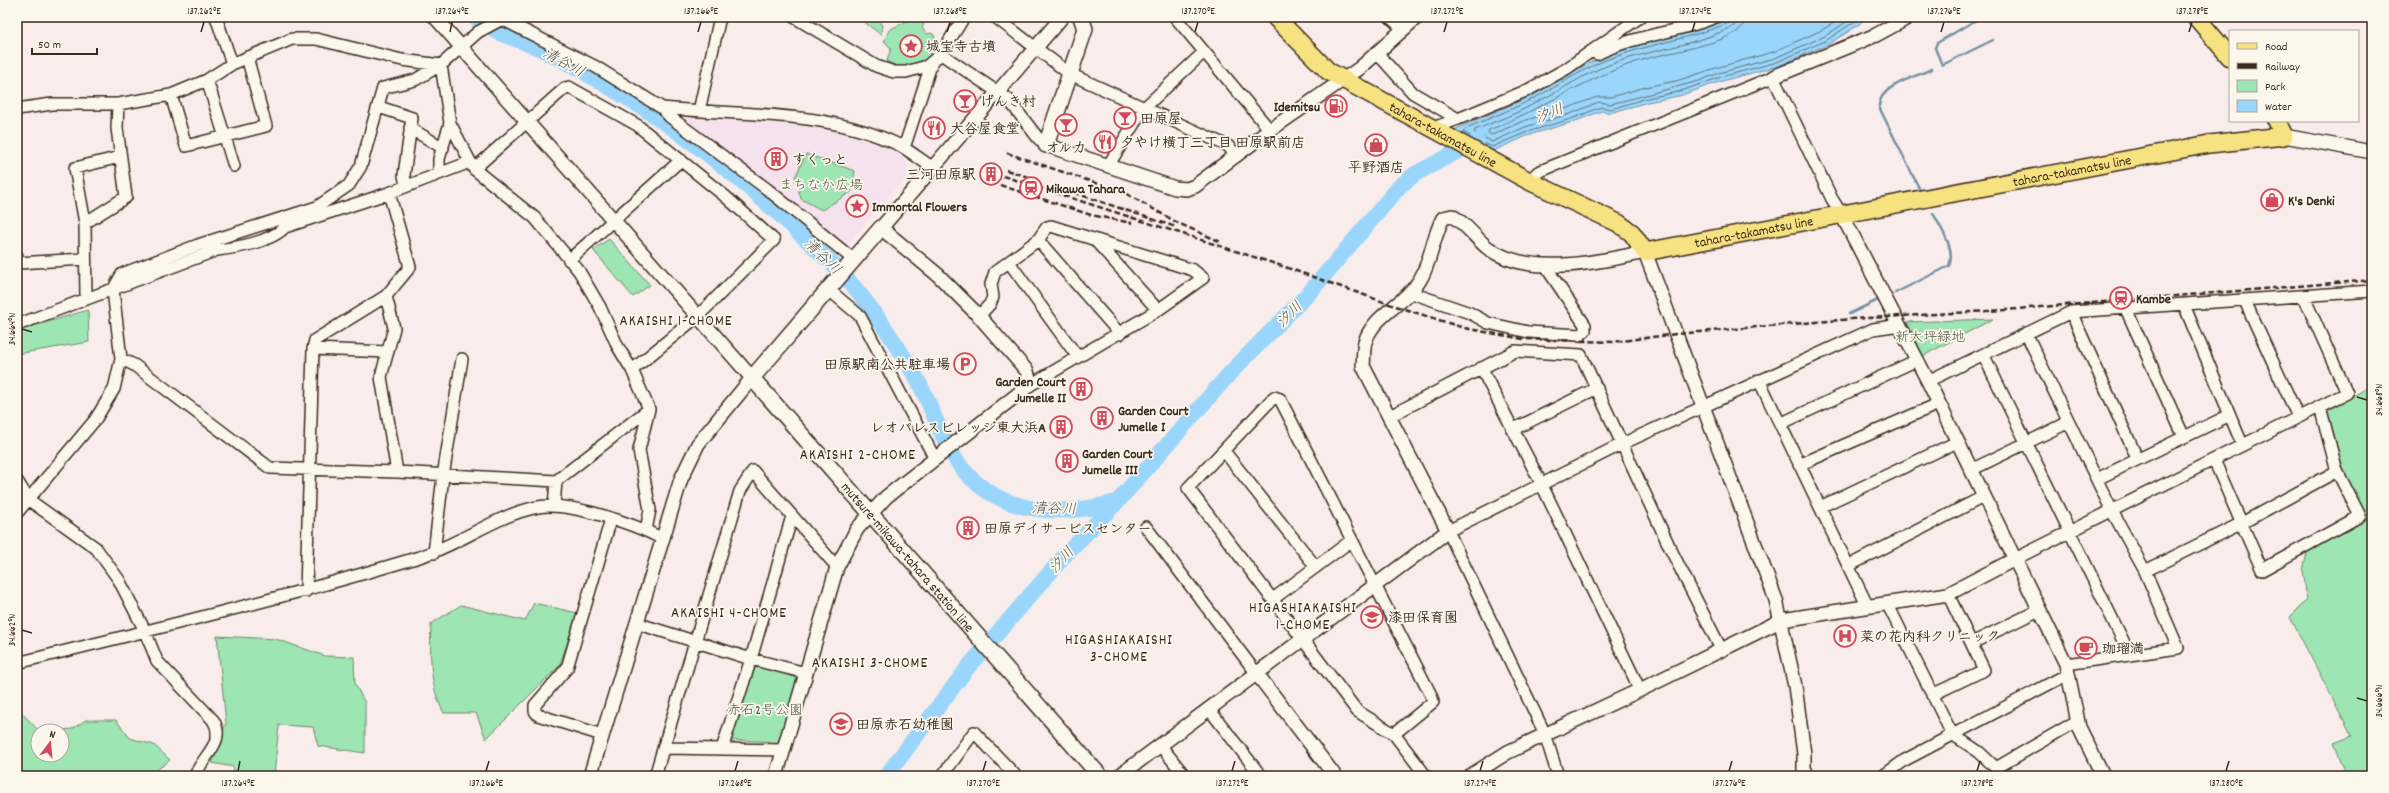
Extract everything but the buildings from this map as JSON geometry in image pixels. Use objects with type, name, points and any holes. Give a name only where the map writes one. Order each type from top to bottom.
[{"type":"main road","points":[[1046,145],[1085,30],[1081,17]]},
{"type":"main road","name":"tahara-takamatsu line","points":[[1275,17],[1328,70],[1341,79],[1529,181],[1618,223],[1632,233],[1645,252],[2209,144],[2280,129]]},
{"type":"main road","points":[[2196,17],[2229,56]]},
{"type":"main road","points":[[752,378],[881,228]]},
{"type":"main road","name":"mutsure-mikawa-tahara station line","points":[[752,378],[872,513],[1100,776]]},
{"type":"street","points":[[216,17],[232,64]]},
{"type":"street","points":[[435,17],[752,378],[712,425],[689,460],[661,538],[590,776]]},
{"type":"street","points":[[699,112],[720,17]]},
{"type":"street","points":[[794,17],[876,66],[894,72],[906,72],[927,66],[941,54],[964,17]]},
{"type":"street","points":[[995,17],[1070,74],[1143,109],[1228,146],[1237,156]]},
{"type":"street","points":[[1027,387],[1029,379],[1027,371],[979,316],[938,275],[881,228],[1062,17]]},
{"type":"street","points":[[1175,17],[1270,130]]},
{"type":"street","points":[[1390,17],[1404,30]]},
{"type":"street","points":[[941,54],[998,90],[1008,99],[1038,138],[1046,145],[1176,188],[1187,189],[1195,186],[1341,79],[1360,68],[1417,17]]},
{"type":"street","points":[[1566,69],[1640,17]]},
{"type":"street","points":[[1436,130],[1458,119],[1528,90],[1566,69],[1622,43],[1678,30],[1716,17]]},
{"type":"street","points":[[1529,181],[1538,172],[1876,35],[1909,17]]},
{"type":"street","points":[[17,513],[95,420],[114,389],[121,359],[113,290],[122,274],[198,246],[317,207],[349,185],[361,166],[383,88],[416,80],[441,65],[460,46],[478,32],[501,19],[596,67],[662,108],[670,117],[767,189],[852,263]]},
{"type":"street","points":[[17,109],[52,104],[118,104],[171,95],[207,80],[232,64],[247,57],[292,39],[316,39],[402,60],[441,65]]},
{"type":"street","points":[[1108,166],[1143,109],[1204,52]]},
{"type":"street","points":[[1377,53],[1413,92],[1458,119]]},
{"type":"street","points":[[171,95],[186,146],[266,126],[247,57]]},
{"type":"street","points":[[904,148],[932,62]]},
{"type":"street","points":[[441,65],[450,123],[472,165],[535,218],[579,271],[600,307],[618,347],[632,370],[649,409],[639,450],[650,510],[646,530]]},
{"type":"street","points":[[1773,77],[1832,199],[1842,215],[1928,381],[2013,560],[2067,668],[2077,721],[2103,776]]},
{"type":"street","points":[[207,80],[226,136],[234,166]]},
{"type":"street","points":[[17,325],[217,250],[237,248],[280,233],[286,227],[389,193],[439,173],[472,165],[528,122],[569,86],[637,125],[681,160],[774,240],[698,316],[632,370]]},
{"type":"street","points":[[85,223],[126,198],[117,128],[118,104]]},
{"type":"street","points":[[378,108],[412,118],[404,175],[406,186]]},
{"type":"street","points":[[662,108],[699,112],[760,113],[794,116],[870,134],[904,148],[932,167]]},
{"type":"street","points":[[439,173],[439,159],[450,123]]},
{"type":"street","points":[[410,128],[443,148]]},
{"type":"street","points":[[2280,129],[2372,152]]},
{"type":"street","points":[[86,299],[84,259],[85,223],[74,168],[120,157]]},
{"type":"street","points":[[569,260],[681,160]]},
{"type":"street","points":[[306,591],[308,469],[313,349],[315,340],[386,296],[410,267],[389,193]]},
{"type":"street","points":[[1558,776],[1545,734],[1448,531],[1363,366],[1365,342],[1377,321],[1409,292],[1421,278],[1443,218],[1452,216],[1461,220],[1488,248],[1504,257],[1546,267],[1645,252],[1782,620],[1796,686],[1804,754],[1804,776]]},
{"type":"street","points":[[776,776],[837,567],[853,536],[872,513],[886,497],[1027,387],[1077,356],[1120,334],[1158,310],[1203,278],[1193,270],[1051,226],[1047,227],[1038,240],[992,277],[993,297],[990,304],[979,316]]},
{"type":"street","points":[[1093,239],[1158,310]]},
{"type":"street","points":[[1038,240],[1120,334]]},
{"type":"street","points":[[17,256],[18,263],[84,259]]},
{"type":"street","points":[[1009,262],[1077,356]]},
{"type":"street","points":[[1409,292],[1470,313],[1488,323],[1528,332],[1580,335],[1585,331],[1585,325],[1546,267]]},
{"type":"street","points":[[830,288],[860,316],[935,459]]},
{"type":"street","points":[[1928,381],[1984,356],[2026,333],[2071,312],[2304,297],[2372,291]]},
{"type":"street","points":[[386,296],[394,328],[381,377],[397,472]]},
{"type":"street","points":[[1470,776],[1508,752],[1640,690],[1782,620],[1867,605],[1948,594],[2070,531],[2214,460],[2242,444],[2347,393],[2304,297]]},
{"type":"street","points":[[2245,301],[2298,417]]},
{"type":"street","points":[[2184,305],[2242,444]]},
{"type":"street","points":[[2126,309],[2184,437]]},
{"type":"street","points":[[2071,312],[2137,458]]},
{"type":"street","points":[[1119,776],[1375,587],[1448,531],[1541,482],[1759,380],[1872,329],[1900,325]]},
{"type":"street","points":[[1883,776],[1905,760],[2067,668],[2130,655],[2178,648],[2144,572],[2112,511],[2026,333]]},
{"type":"street","points":[[313,349],[388,352]]},
{"type":"street","points":[[1390,416],[1515,351],[1581,355],[1624,442],[1672,550],[1722,649]]},
{"type":"street","points":[[1984,356],[2130,655]]},
{"type":"street","points":[[121,359],[134,365],[270,468],[397,472],[442,476],[556,481],[649,409]]},
{"type":"street","points":[[434,553],[442,476],[462,359]]},
{"type":"street","points":[[1780,424],[1917,360]]},
{"type":"street","points":[[1481,368],[1512,430],[1541,482],[1640,690]]},
{"type":"street","points":[[1759,380],[1867,605]]},
{"type":"street","points":[[1512,430],[1597,388]]},
{"type":"street","points":[[1394,734],[1433,702],[1432,695],[1375,587],[1280,399],[1274,397],[1188,488],[1273,598],[1357,711],[1394,734],[1426,776]]},
{"type":"street","points":[[1800,465],[1938,404]]},
{"type":"street","points":[[2214,460],[2262,570],[2360,516],[2337,471],[2320,407]]},
{"type":"street","points":[[2097,479],[2137,458],[2230,415]]},
{"type":"street","points":[[1971,470],[2069,422]]},
{"type":"street","points":[[1820,507],[1957,442]]},
{"type":"street","points":[[1224,451],[1316,567]]},
{"type":"street","points":[[655,776],[694,640],[740,491],[753,471],[837,567]]},
{"type":"street","points":[[2144,572],[2242,523],[2337,471]]},
{"type":"street","points":[[17,481],[29,500],[96,548],[119,580],[145,631],[157,661],[213,720],[218,728],[217,740],[195,776]]},
{"type":"street","points":[[554,506],[556,481]]},
{"type":"street","points":[[1848,566],[1983,497]]},
{"type":"street","points":[[17,663],[306,591],[434,553],[510,516],[538,507],[554,506],[574,508],[646,530],[661,538]]},
{"type":"street","points":[[722,749],[751,659],[792,516]]},
{"type":"street","points":[[602,735],[538,715],[535,711],[535,705],[567,668],[611,519]]},
{"type":"street","points":[[1146,527],[1335,776]]},
{"type":"street","points":[[1273,598],[1352,540]]},
{"type":"street","points":[[1932,695],[1984,670],[1948,594]]},
{"type":"street","points":[[1887,603],[1952,734],[1979,752],[1996,768],[2077,721]]},
{"type":"street","points":[[1972,643],[2039,610]]},
{"type":"street","points":[[636,623],[751,659],[806,673]]},
{"type":"street","points":[[1209,709],[1261,776]]},
{"type":"street","points":[[949,776],[945,772],[974,732],[1016,776]]},
{"type":"street","points":[[1160,745],[1185,776]]},
{"type":"street","points":[[664,748],[784,750]]},
{"type":"shaded area","points":[[680,118],[758,119],[794,122],[837,131],[879,144],[906,159],[908,174],[845,248]]},
{"type":"green space","points":[[858,17],[880,17],[879,20],[882,26],[881,35]]},
{"type":"green space","points":[[913,18],[924,24],[922,28],[927,34],[932,33],[935,37],[932,45],[936,52],[928,63],[901,69],[887,61],[891,48],[884,41],[889,30]]},
{"type":"green space","name":"まちなか広場","points":[[806,154],[855,171],[851,192],[822,210],[801,199],[795,177]]},
{"type":"green space","points":[[609,239],[650,285],[633,297],[593,250]]},
{"type":"green space","points":[[88,310],[89,342],[17,354],[17,331]]},
{"type":"green space","name":"新大坪緑地","points":[[1993,319],[1923,356],[1907,322]]},
{"type":"green space","points":[[2372,385],[2372,776],[2347,776],[2334,743],[2352,736],[2290,617],[2307,600],[2303,570],[2308,549],[2364,519],[2343,470],[2328,411]]},
{"type":"green space","points":[[534,603],[577,613],[560,665],[486,739],[476,713],[444,713],[439,703],[433,681],[430,646],[431,624],[461,605],[525,621]]},
{"type":"green space","points":[[217,636],[276,639],[325,656],[354,657],[355,684],[365,703],[365,753],[318,746],[313,727],[279,725],[274,776],[235,776],[233,767],[212,763],[226,723]]},
{"type":"green space","name":"赤石2号公園","points":[[753,664],[801,678],[780,742],[729,740]]},
{"type":"green space","points":[[20,711],[31,723],[30,723],[30,763],[70,763],[70,729],[86,720],[116,720],[130,738],[154,745],[170,760],[149,776],[17,776],[17,712]]},
{"type":"water","points":[[1733,17],[1867,17],[1857,26],[1829,44],[1778,66],[1722,81],[1679,96],[1648,102],[1610,113],[1602,111],[1573,122],[1529,135],[1491,152],[1452,131],[1532,95],[1605,56],[1621,50],[1686,33]]},
{"type":"waterway","name":"清谷川","points":[[475,17],[500,33],[538,48],[564,61],[662,120],[751,189],[840,271],[871,309],[900,350],[917,379],[952,453],[958,463],[973,480],[991,493],[1010,502],[1030,508],[1073,510],[1116,502]]},
{"type":"waterway","points":[[1981,17],[1937,43],[1935,48],[1942,65],[1993,40]]},
{"type":"waterway","points":[[1919,188],[1879,107],[1880,100],[1884,93],[1899,83],[1932,69]]},
{"type":"waterway","name":"汐川","points":[[886,776],[969,666],[1067,553],[1118,501],[1231,372],[1310,292],[1400,186],[1415,174],[1477,141]]},
{"type":"waterway","points":[[1895,293],[1949,266],[1951,253],[1947,239],[1933,213]]},
{"type":"waterway","points":[[1849,314],[1878,300]]},
{"type":"railway","points":[[1007,153],[1125,193],[1178,223],[1221,242]]},
{"type":"railway","points":[[1006,170],[1038,180]]},
{"type":"railway","points":[[1003,176],[1285,267],[1395,306],[1464,328],[1523,339],[1613,342],[1676,334],[1851,319],[2005,310],[2372,280]]},
{"type":"railway","points":[[1000,185],[1091,215],[1132,223]]},
{"type":"railway","points":[[1066,190],[1176,227]]},
{"type":"place","name":"城宝寺古墳","points":[[911,46]]},
{"type":"place","name":"げんき村","points":[[965,101]]},
{"type":"place","name":"Idemitsu","points":[[1336,106]]},
{"type":"place","name":"田原屋","points":[[1125,118]]},
{"type":"place","name":"オルカ","points":[[1066,125]]},
{"type":"place","name":"大谷屋食堂","points":[[934,128]]},
{"type":"place","name":"夕やけ横丁三丁目 田原駅前店","points":[[1105,142]]},
{"type":"place","name":"平野酒店","points":[[1376,145]]},
{"type":"place","name":"すくっと","points":[[776,159]]},
{"type":"place","name":"三河田原駅","points":[[991,174]]},
{"type":"place","name":"Mikawa Tahara","points":[[1031,188]]},
{"type":"place","name":"K's Denki","points":[[2272,200]]},
{"type":"place","name":"Immortal Flowers","points":[[857,206]]},
{"type":"place","name":"Kambe","points":[[2121,298]]},
{"type":"place","name":"田原駅南公共駐車場","points":[[965,364]]},
{"type":"place","name":"Garden Court Jumelle II","points":[[1081,389]]},
{"type":"place","name":"Garden Court Jumelle I","points":[[1102,418]]},
{"type":"place","name":"レオパレスビレッジ東大浜A","points":[[1061,427]]},
{"type":"place","name":"Garden Court Jumelle III","points":[[1067,461]]},
{"type":"place","name":"田原デイサービスセンター","points":[[968,528]]},
{"type":"place","name":"漆田保育園","points":[[1372,617]]},
{"type":"place","name":"菜の花内科クリニック","points":[[1845,636]]},
{"type":"place","name":"珈瑠満","points":[[2086,648]]},
{"type":"place","name":"田原赤石幼稚園","points":[[841,724]]},
{"type":"district","name":"AKAISHI 1-CHOME","points":[[676,320]]},
{"type":"district","name":"AKAISHI 2-CHOME","points":[[858,454]]},
{"type":"district","name":"AKAISHI 4-CHOME","points":[[729,612]]},
{"type":"district","name":"HIGASHIAKAISHI 1-CHOME","points":[[1303,616]]},
{"type":"district","name":"HIGASHIAKAISHI 3-CHOME","points":[[1119,648]]},
{"type":"district","name":"AKAISHI 3-CHOME","points":[[870,662]]}]
